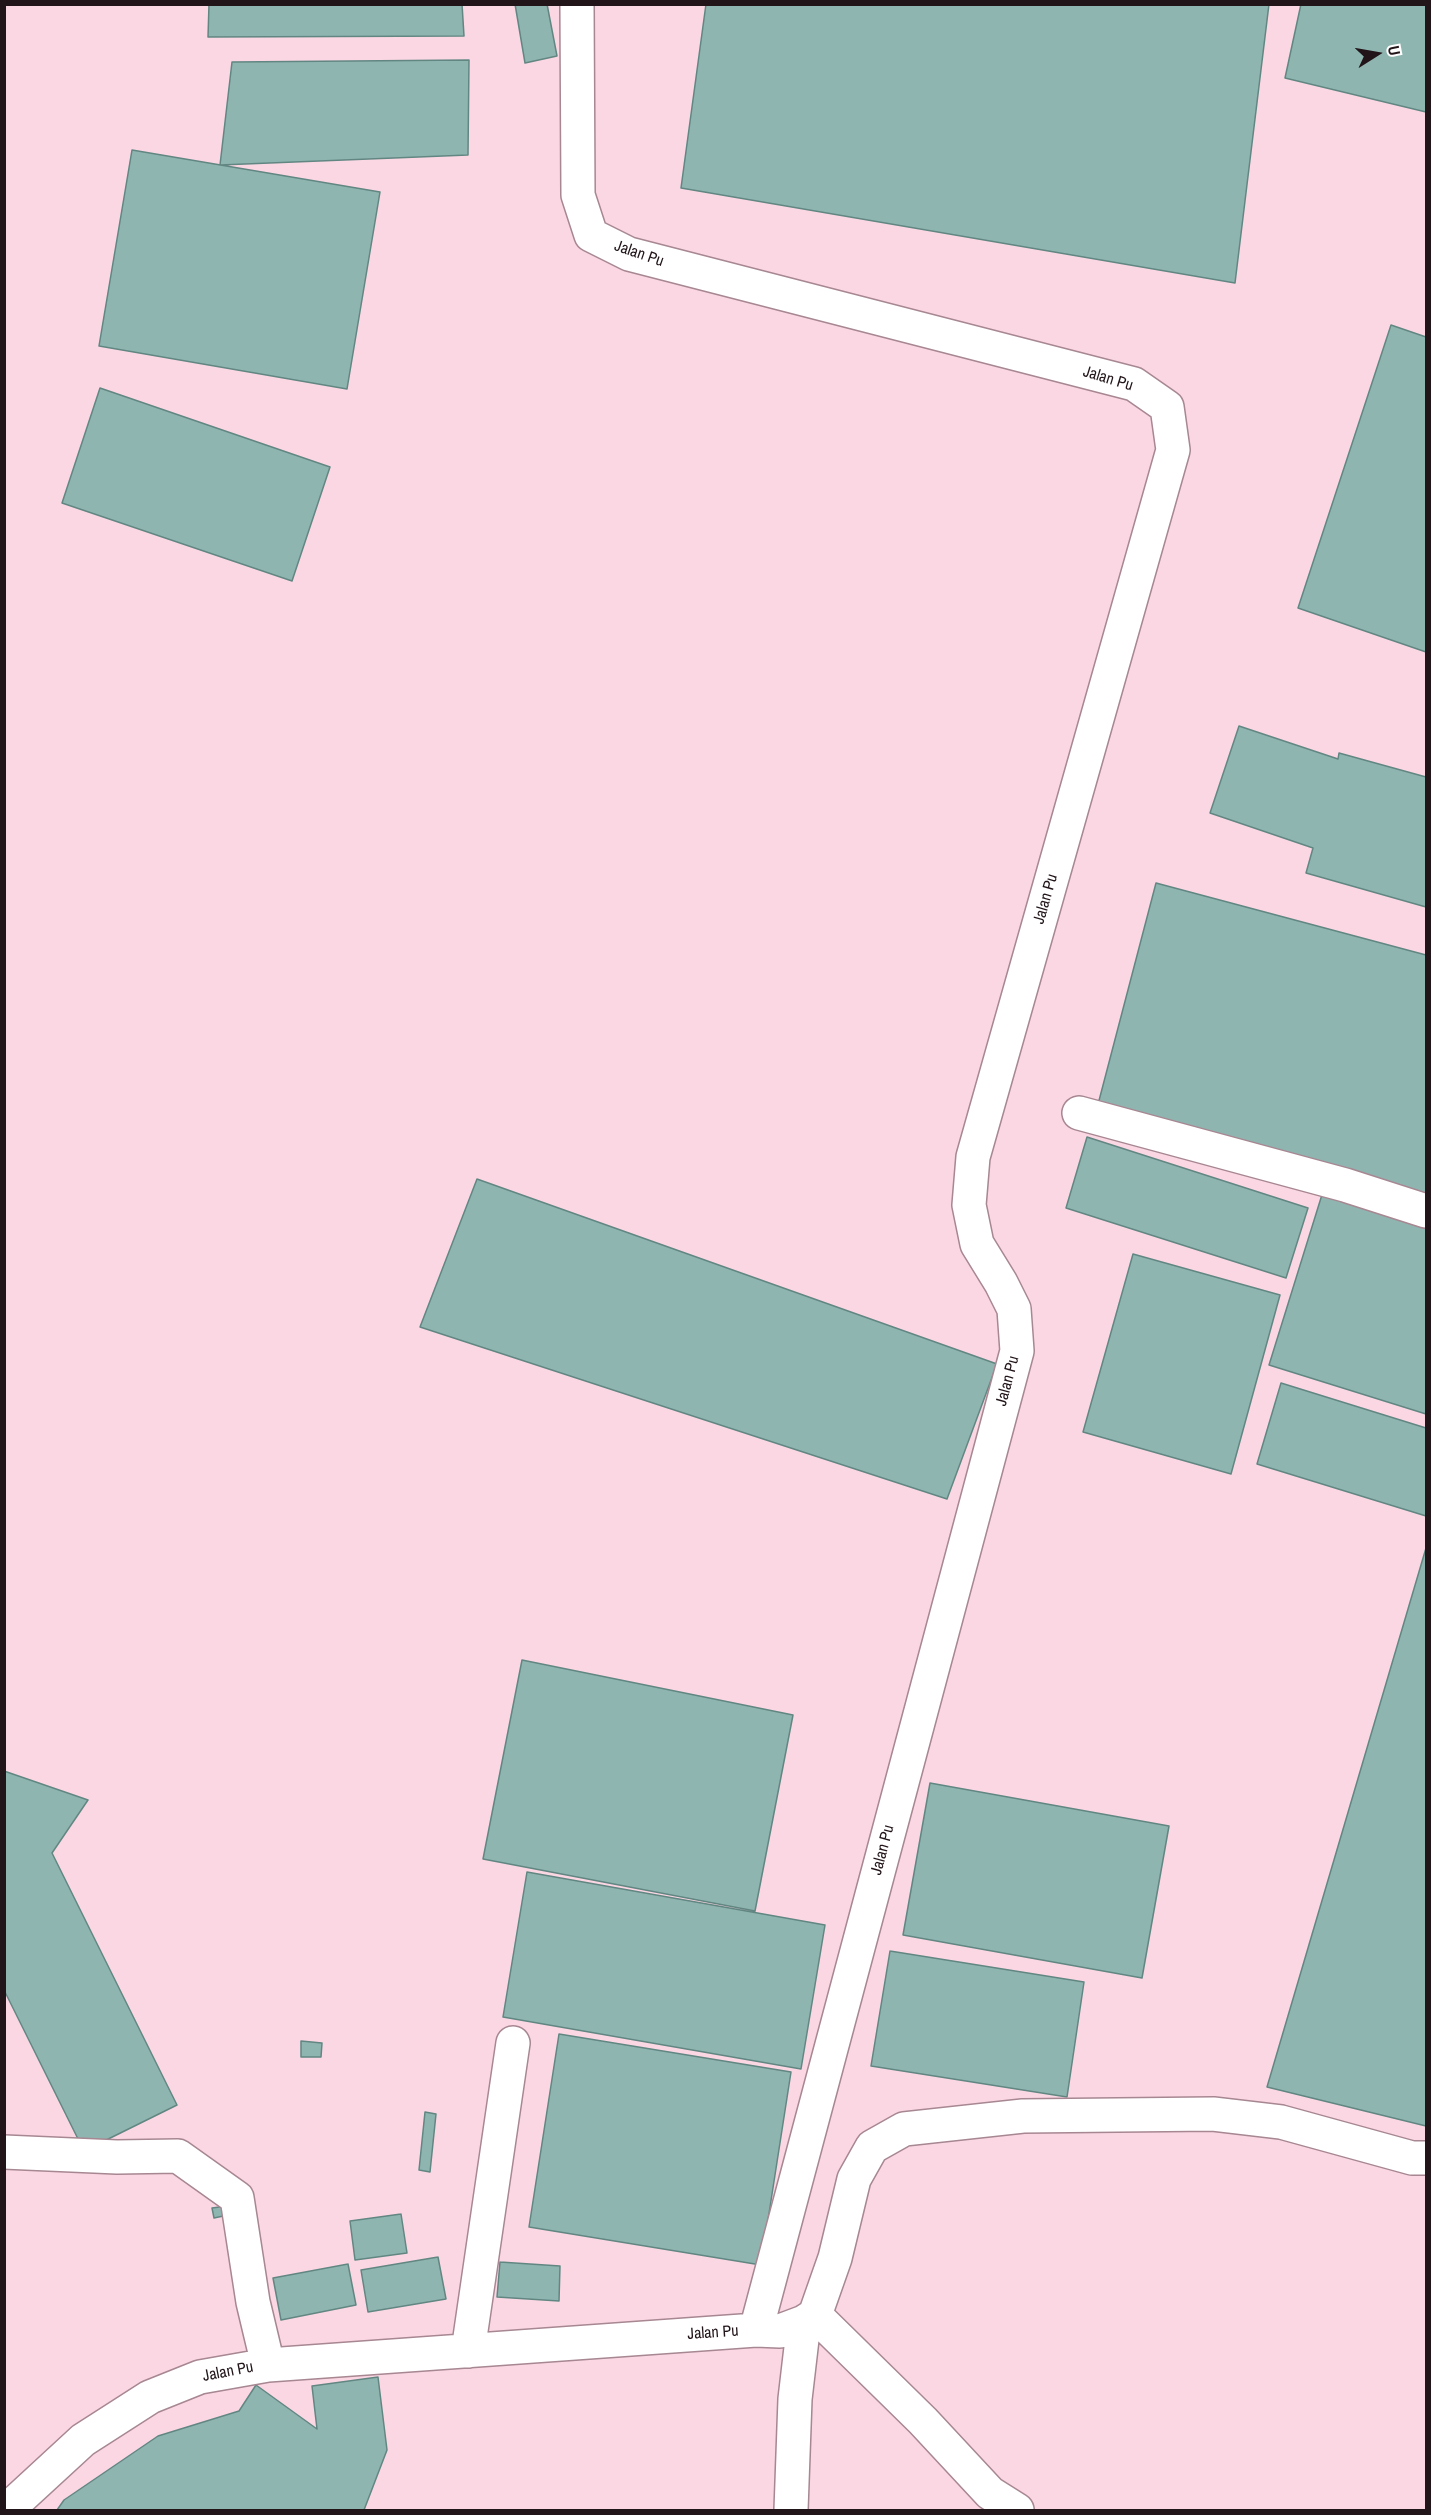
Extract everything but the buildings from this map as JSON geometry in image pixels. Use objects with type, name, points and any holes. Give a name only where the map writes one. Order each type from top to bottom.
[{"type":"lane","name":"Jalan Pu","points":[[7,2511],[82,2440],[150,2397],[200,2377],[268,2364],[756,2330],[1017,1351],[1014,1309],[977,1244],[969,1205],[974,1157],[1173,450],[1167,407],[1134,384],[629,254],[591,235],[578,195],[577,4]]},
{"type":"lane","points":[[1079,1113],[1345,1185],[1426,1211]]},
{"type":"lane","points":[[468,2351],[513,2043]]},
{"type":"lane","points":[[790,2511],[795,2400],[810,2319],[835,2258],[854,2179],[872,2147],[904,2129],[1023,2116],[1213,2114],[1281,2122],[1412,2158],[1426,2157]]},
{"type":"lane","points":[[4,2152],[117,2157],[178,2156],[237,2198],[253,2302],[268,2364]]},
{"type":"lane","points":[[756,2330],[780,2331],[810,2319]]},
{"type":"lane","points":[[810,2319],[923,2421],[990,2493],[1017,2511]]}]
